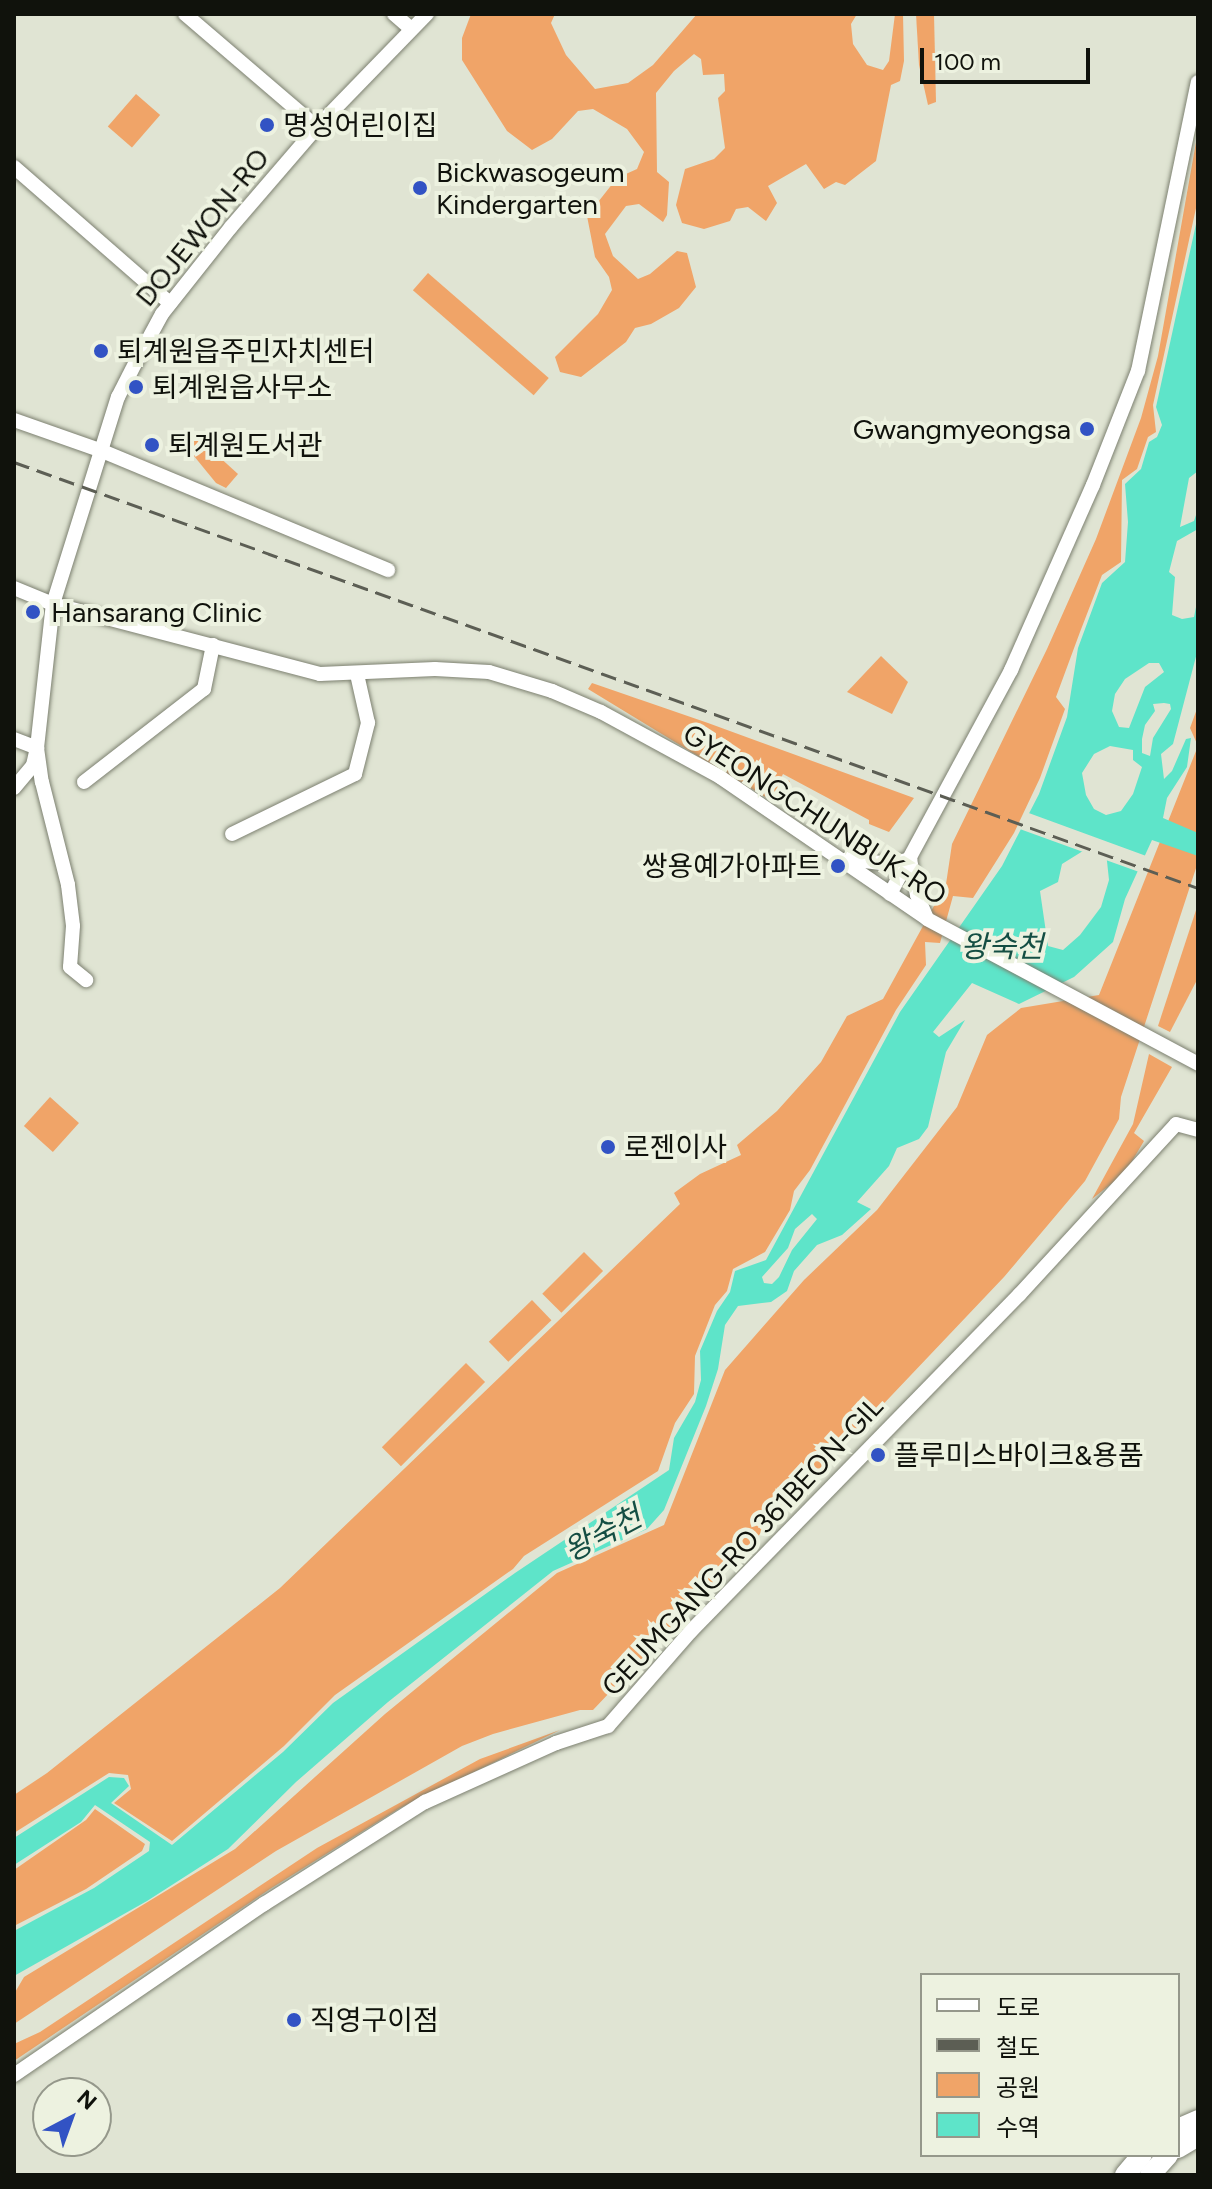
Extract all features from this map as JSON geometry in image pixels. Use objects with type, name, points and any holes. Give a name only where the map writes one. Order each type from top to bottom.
[{"type":"highway","points":[[1180,2147],[1198,2136]]},
{"type":"highway","points":[[1125,2175],[1140,2157]]},
{"type":"highway","points":[[1150,2175],[1166,2157]]},
{"type":"street","points":[[185,14],[317,127]]},
{"type":"street","points":[[394,14],[410,28]]},
{"type":"street","name":"DOJEWON-RO","points":[[14,788],[33,765],[53,604],[118,397],[170,303],[317,127],[410,28],[427,14]]},
{"type":"street","points":[[890,894],[1011,670],[1093,485],[1138,371],[1198,82]]},
{"type":"street","points":[[14,167],[170,303]]},
{"type":"street","points":[[14,420],[102,451],[388,570]]},
{"type":"street","name":"GYEONGCHUNBUK-RO","points":[[14,588],[53,604],[320,674],[435,669],[489,672],[552,691],[601,712],[720,777],[927,919],[1198,1064]]},
{"type":"street","points":[[84,782],[204,689],[213,645]]},
{"type":"street","points":[[232,834],[355,774],[368,723],[357,674]]},
{"type":"street","points":[[14,739],[37,748],[42,782],[68,885],[73,926],[70,967],[86,980]]},
{"type":"street","points":[[834,856],[861,863],[890,864],[910,859]]},
{"type":"street","points":[[910,859],[914,882],[927,919]]},
{"type":"street","name":"GEUMGANG-RO 361BEON-GIL","points":[[14,2075],[264,1904],[425,1802],[556,1743],[608,1726],[691,1631],[1019,1295],[1176,1124],[1198,1130]]},
{"type":"green space","points":[[471,14],[555,14],[551,23],[566,55],[595,89],[628,83],[653,65],[697,14],[857,14],[851,24],[853,44],[867,65],[883,70],[889,61],[895,14],[903,14],[904,61],[900,81],[891,85],[876,161],[845,185],[836,182],[824,189],[806,164],[768,186],[777,203],[766,221],[748,207],[736,209],[730,221],[704,229],[682,223],[676,205],[685,169],[714,159],[725,148],[718,98],[725,91],[724,74],[703,75],[701,59],[694,54],[674,71],[656,93],[657,172],[669,182],[667,215],[663,222],[639,204],[626,206],[605,234],[613,256],[638,279],[650,274],[677,251],[687,253],[696,287],[679,308],[651,324],[635,328],[626,342],[581,377],[560,372],[555,357],[598,314],[612,290],[609,277],[595,257],[587,216],[617,178],[637,169],[644,152],[627,129],[593,109],[578,111],[552,139],[532,150],[507,131],[462,60],[462,38]]},
{"type":"green space","points":[[916,14],[934,14],[936,102],[928,105],[919,65]]},
{"type":"green space","points":[[136,94],[160,115],[132,147],[108,126]]},
{"type":"green space","points":[[1198,131],[1198,199],[1153,405],[1156,432],[1148,437],[1137,469],[1122,480],[1121,562],[1102,575],[1080,632],[1056,697],[1065,709],[1040,778],[1014,833],[973,898],[953,896],[940,943],[925,942],[926,965],[896,1010],[810,1170],[794,1191],[790,1210],[765,1252],[733,1269],[727,1291],[715,1305],[695,1356],[694,1394],[675,1423],[658,1471],[524,1556],[513,1569],[335,1695],[284,1746],[172,1841],[114,1803],[131,1789],[128,1775],[109,1773],[14,1833],[14,1795],[47,1773],[280,1588],[680,1204],[674,1193],[700,1174],[741,1155],[737,1145],[777,1111],[821,1062],[847,1016],[883,999],[946,884],[952,844],[1047,649],[1096,539],[1141,418],[1158,356]]},
{"type":"green space","points":[[428,273],[549,378],[534,395],[413,290]]},
{"type":"green space","points":[[194,434],[238,474],[226,488],[216,483],[185,445]]},
{"type":"green space","points":[[881,656],[908,682],[892,714],[847,692]]},
{"type":"green space","points":[[592,683],[914,798],[889,832],[869,824],[869,820],[783,774],[781,778],[790,781],[785,789],[777,790],[770,800],[588,689]]},
{"type":"green space","points":[[1198,706],[1198,746],[1190,728]]},
{"type":"green space","points":[[1198,746],[1198,862],[1121,1097],[1119,1119],[1085,1181],[1004,1277],[593,1710],[580,1710],[493,1734],[462,1746],[276,1851],[14,2024],[14,1994],[24,1977],[235,1849],[385,1714],[557,1573],[664,1525],[725,1370],[804,1280],[877,1210],[957,1107],[987,1035],[1021,1008],[1099,995]]},
{"type":"green space","points":[[1198,904],[1198,978],[1170,1032],[1158,1026]]},
{"type":"green space","points":[[1149,1054],[1172,1067],[1134,1133],[1144,1141],[1125,1173],[1092,1199],[1133,1124]]},
{"type":"green space","points":[[50,1097],[79,1123],[53,1152],[24,1126]]},
{"type":"green space","points":[[584,1252],[603,1271],[561,1313],[542,1294]]},
{"type":"green space","points":[[532,1300],[551,1320],[508,1362],[489,1342]]},
{"type":"green space","points":[[466,1363],[485,1382],[401,1466],[382,1447]]},
{"type":"green space","points":[[560,1730],[400,1808],[270,1889],[14,2061],[14,2044],[40,2032],[317,1848],[480,1759]]},
{"type":"green space","points":[[95,1809],[145,1844],[142,1851],[86,1889],[14,1926],[14,1870],[86,1820]]},
{"type":"water","name":"왕숙천","points":[[1198,215],[1198,471],[1189,478],[1180,527],[1194,521],[1198,509],[1198,529],[1177,541],[1169,572],[1175,577],[1172,615],[1182,619],[1194,617],[1198,597],[1198,649],[1173,744],[1161,754],[1164,779],[1172,771],[1186,739],[1191,738],[1187,767],[1167,798],[1163,818],[1198,833],[1198,856],[1152,840],[1125,899],[1113,942],[1074,977],[1019,1004],[972,983],[933,1032],[939,1037],[965,1020],[946,1052],[928,1127],[919,1139],[897,1148],[889,1166],[857,1202],[871,1209],[842,1235],[817,1245],[794,1271],[787,1291],[771,1302],[738,1306],[725,1325],[718,1369],[706,1406],[664,1510],[647,1529],[553,1571],[388,1702],[296,1782],[228,1849],[147,1901],[14,1976],[14,1931],[94,1888],[149,1851],[150,1842],[95,1805],[81,1822],[14,1865],[14,1838],[109,1777],[124,1778],[129,1786],[111,1803],[172,1845],[283,1752],[333,1703],[515,1573],[669,1470],[674,1438],[695,1402],[701,1380],[700,1351],[717,1311],[730,1292],[735,1271],[766,1260],[900,1012],[1002,866],[1039,794],[1067,717],[1078,648],[1102,583],[1125,562],[1128,522],[1125,484],[1141,469],[1149,442],[1157,437],[1162,425],[1156,407]],"holes":[[[1149,663],[1159,663],[1164,672],[1145,687],[1129,728],[1119,727],[1112,711],[1115,694],[1125,679]],[[1153,704],[1170,704],[1171,709],[1153,738],[1150,756],[1142,753],[1142,739],[1145,725],[1155,711]],[[1110,746],[1133,750],[1133,760],[1142,767],[1133,794],[1121,811],[1106,815],[1094,809],[1086,795],[1082,773],[1094,754]],[[1091,846],[1106,852],[1109,880],[1101,907],[1080,935],[1063,950],[1048,946],[1040,891],[1058,882],[1062,864]],[[812,1214],[817,1219],[792,1250],[779,1277],[772,1284],[764,1283],[762,1277],[788,1248],[795,1229]]]},
{"type":"pier","points":[[1026,812],[1149,857],[1142,873],[1103,859],[1103,855],[1091,850],[1086,853],[1017,828]]},
{"type":"railway","points":[[14,462],[1198,888]]},
{"type":"place","name":"명성어린이집","points":[[267,125]]},
{"type":"place","name":"Bickwasogeum Kindergarten","points":[[420,188]]},
{"type":"place","name":"퇴계원읍주민자치센터","points":[[101,351]]},
{"type":"place","name":"퇴계원읍사무소","points":[[136,387]]},
{"type":"place","name":"Gwangmyeongsa","points":[[1087,429]]},
{"type":"place","name":"퇴계원도서관","points":[[152,445]]},
{"type":"place","name":"Hansarang Clinic","points":[[33,612]]},
{"type":"place","name":"쌍용예가아파트","points":[[838,866]]},
{"type":"place","name":"로젠이사","points":[[608,1147]]},
{"type":"place","name":"플루미스바이크&용품","points":[[878,1455]]},
{"type":"place","name":"직영구이점","points":[[294,2020]]}]
